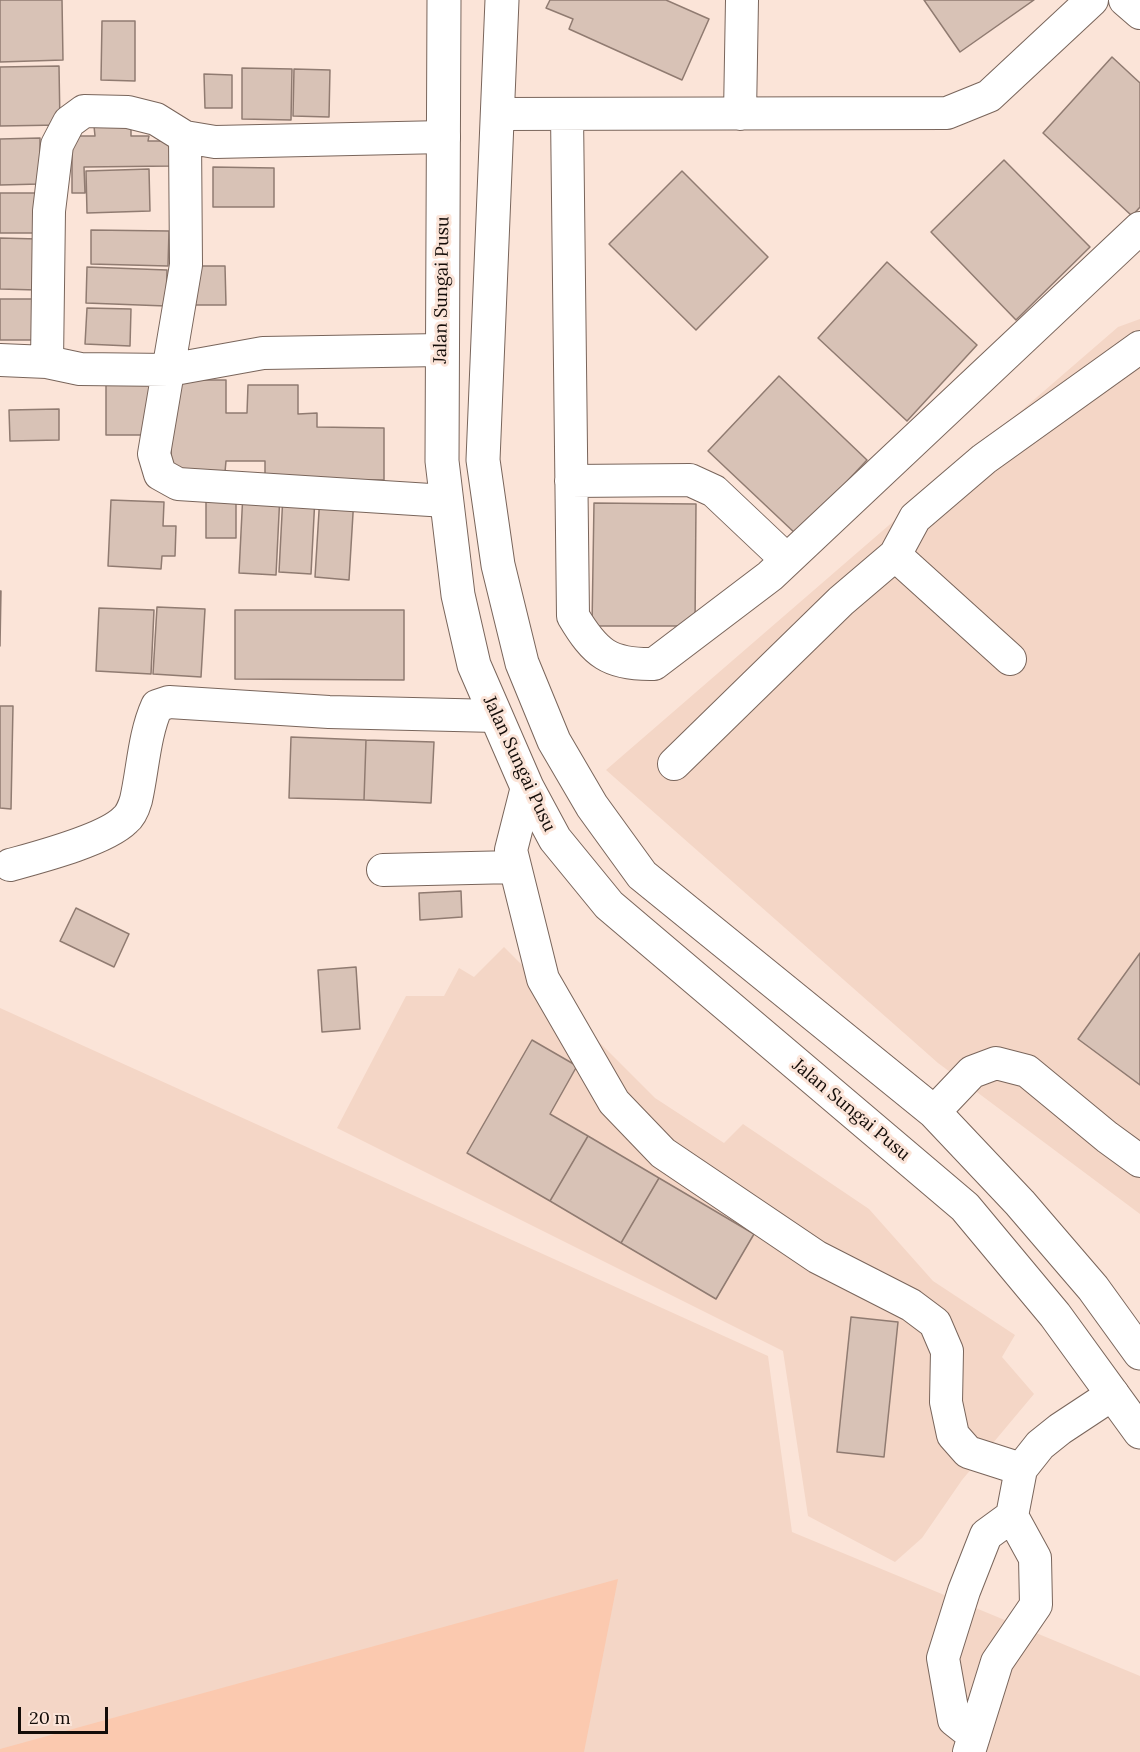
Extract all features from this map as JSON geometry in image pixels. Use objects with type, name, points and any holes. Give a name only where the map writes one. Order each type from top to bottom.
[{"type":"main road","name":"Jalan Sungai Pusu","points":[[444,0],[442,461],[458,595],[474,665],[527,787],[555,839],[609,905],[965,1207],[1055,1315],[1140,1432]]},
{"type":"main road","points":[[502,0],[483,460],[498,565],[520,652],[554,741],[592,806],[642,874],[934,1112],[1028,1211],[1093,1288],[1140,1353]]},
{"type":"street","points":[[740,114],[742,0]]},
{"type":"street","points":[[498,114],[947,113],[988,96],[1092,0]]},
{"type":"street","points":[[1125,0],[1140,14]]},
{"type":"street","points":[[47,362],[49,211],[57,145],[69,122],[84,111],[128,112],[156,120],[185,137],[215,142],[444,137]]},
{"type":"street","points":[[567,114],[573,616],[587,640],[609,658],[634,664],[654,664],[770,576],[1140,228]]},
{"type":"street","points":[[185,137],[186,265],[154,454],[160,474],[178,484],[447,501]]},
{"type":"street","points":[[674,764],[841,601],[895,555],[915,518],[984,459],[1140,347]]},
{"type":"street","points":[[0,360],[47,362],[80,369],[169,370],[263,353],[441,350]]},
{"type":"street","points":[[571,481],[690,480],[714,491],[787,560]]},
{"type":"street","points":[[895,555],[1010,659]]},
{"type":"street","points":[[10,866],[113,830],[128,819],[135,802],[151,720],[157,706],[169,702],[329,712],[496,716]]},
{"type":"street","points":[[527,787],[511,850],[543,979],[614,1102],[663,1153],[817,1257],[911,1305],[935,1323],[947,1351],[946,1402],[953,1435],[968,1452],[1020,1469]]},
{"type":"street","points":[[383,870],[515,867]]},
{"type":"street","points":[[934,1112],[972,1072],[996,1063],[1027,1071],[1107,1137],[1139,1159]]},
{"type":"street","points":[[971,1743],[997,1662],[1036,1605],[1035,1558],[1012,1516],[1020,1469],[1040,1445],[1113,1394]]},
{"type":"street","points":[[971,1743],[954,1720],[943,1659],[964,1591],[986,1535],[1012,1516]]},
{"type":"shaded area","points":[[1140,319],[1140,1214],[938,1063],[606,770],[1118,327]]},
{"type":"shaded area","points":[[504,947],[655,1098],[724,1143],[743,1124],[869,1209],[933,1281],[1015,1335],[1002,1357],[1034,1394],[962,1480],[922,1538],[895,1562],[808,1516],[783,1351],[337,1128],[406,996],[444,996],[459,968],[474,977]]},
{"type":"shaded area","points":[[0,1008],[768,1356],[792,1532],[1140,1676],[1140,1752],[0,1752]]},
{"type":"shaded area","points":[[618,1579],[584,1752],[0,1752],[0,1749]]},
{"type":"building","points":[[0,0],[62,0],[63,60],[0,62]]},
{"type":"building","points":[[550,0],[666,0],[709,19],[682,80],[569,29],[573,19],[546,8]]},
{"type":"building","points":[[924,0],[1034,0],[960,52]]},
{"type":"building","points":[[102,21],[135,21],[135,81],[101,80]]},
{"type":"building","points":[[1112,57],[1140,83],[1140,207],[1132,216],[1043,133]]},
{"type":"building","points":[[59,66],[60,125],[0,126],[0,67]]},
{"type":"building","points":[[242,68],[292,69],[291,120],[242,119]]},
{"type":"building","points":[[294,69],[330,70],[329,117],[293,116]]},
{"type":"building","points":[[204,74],[232,75],[232,108],[205,108]]},
{"type":"building","points":[[94,126],[131,126],[131,136],[149,136],[148,141],[173,141],[173,166],[84,167],[85,193],[72,193],[72,136],[95,136]]},
{"type":"building","points":[[40,138],[40,184],[0,185],[0,139]]},
{"type":"building","points":[[1004,160],[1090,247],[1016,320],[931,232]]},
{"type":"building","points":[[213,167],[274,168],[274,207],[213,207]]},
{"type":"building","points":[[149,169],[150,211],[87,213],[86,171]]},
{"type":"building","points":[[682,171],[768,257],[696,330],[609,244]]},
{"type":"building","points":[[0,193],[40,193],[40,233],[0,233]]},
{"type":"building","points":[[91,230],[169,231],[168,266],[91,264]]},
{"type":"building","points":[[0,238],[38,239],[37,290],[0,289]]},
{"type":"building","points":[[887,262],[977,345],[907,421],[818,338]]},
{"type":"building","points":[[194,266],[225,266],[226,305],[194,305]]},
{"type":"building","points":[[87,267],[167,270],[166,306],[86,303]]},
{"type":"building","points":[[0,299],[34,299],[35,340],[0,340]]},
{"type":"building","points":[[87,308],[131,309],[130,346],[85,344]]},
{"type":"building","points":[[779,376],[867,460],[797,535],[708,451]]},
{"type":"building","points":[[172,380],[226,380],[226,413],[247,413],[248,385],[298,385],[298,414],[317,413],[317,427],[384,428],[384,480],[265,479],[265,461],[226,461],[225,472],[171,472]]},
{"type":"building","points":[[106,384],[155,385],[155,435],[106,435]]},
{"type":"building","points":[[59,409],[59,440],[10,441],[9,410]]},
{"type":"building","points":[[206,491],[236,491],[236,538],[206,538]]},
{"type":"building","points":[[243,492],[280,494],[276,575],[239,573]]},
{"type":"building","points":[[283,495],[315,497],[311,574],[279,572]]},
{"type":"building","points":[[320,495],[354,497],[349,580],[315,577]]},
{"type":"building","points":[[111,500],[164,502],[163,526],[176,526],[175,556],[162,556],[161,569],[108,566]]},
{"type":"building","points":[[594,503],[696,504],[695,626],[592,626]]},
{"type":"building","points":[[0,591],[1,591],[0,646]]},
{"type":"building","points":[[157,607],[205,609],[201,677],[153,674]]},
{"type":"building","points":[[99,608],[154,610],[151,674],[96,671]]},
{"type":"building","points":[[235,610],[404,610],[404,680],[235,679]]},
{"type":"building","points":[[0,706],[13,706],[11,809],[0,808]]},
{"type":"building","points":[[291,737],[366,740],[364,800],[289,798]]},
{"type":"building","points":[[366,740],[434,742],[431,803],[364,800]]},
{"type":"building","points":[[461,891],[462,917],[420,920],[419,893]]},
{"type":"building","points":[[76,908],[129,934],[114,967],[60,941]]},
{"type":"building","points":[[1140,953],[1140,1085],[1078,1039]]},
{"type":"building","points":[[356,967],[360,1029],[322,1032],[318,970]]},
{"type":"building","points":[[532,1040],[577,1066],[550,1114],[588,1136],[550,1201],[467,1153]]},
{"type":"building","points":[[588,1136],[659,1178],[621,1243],[550,1201]]},
{"type":"building","points":[[659,1178],[754,1234],[716,1299],[621,1243]]},
{"type":"building","points":[[851,1317],[898,1322],[884,1457],[837,1452]]}]
